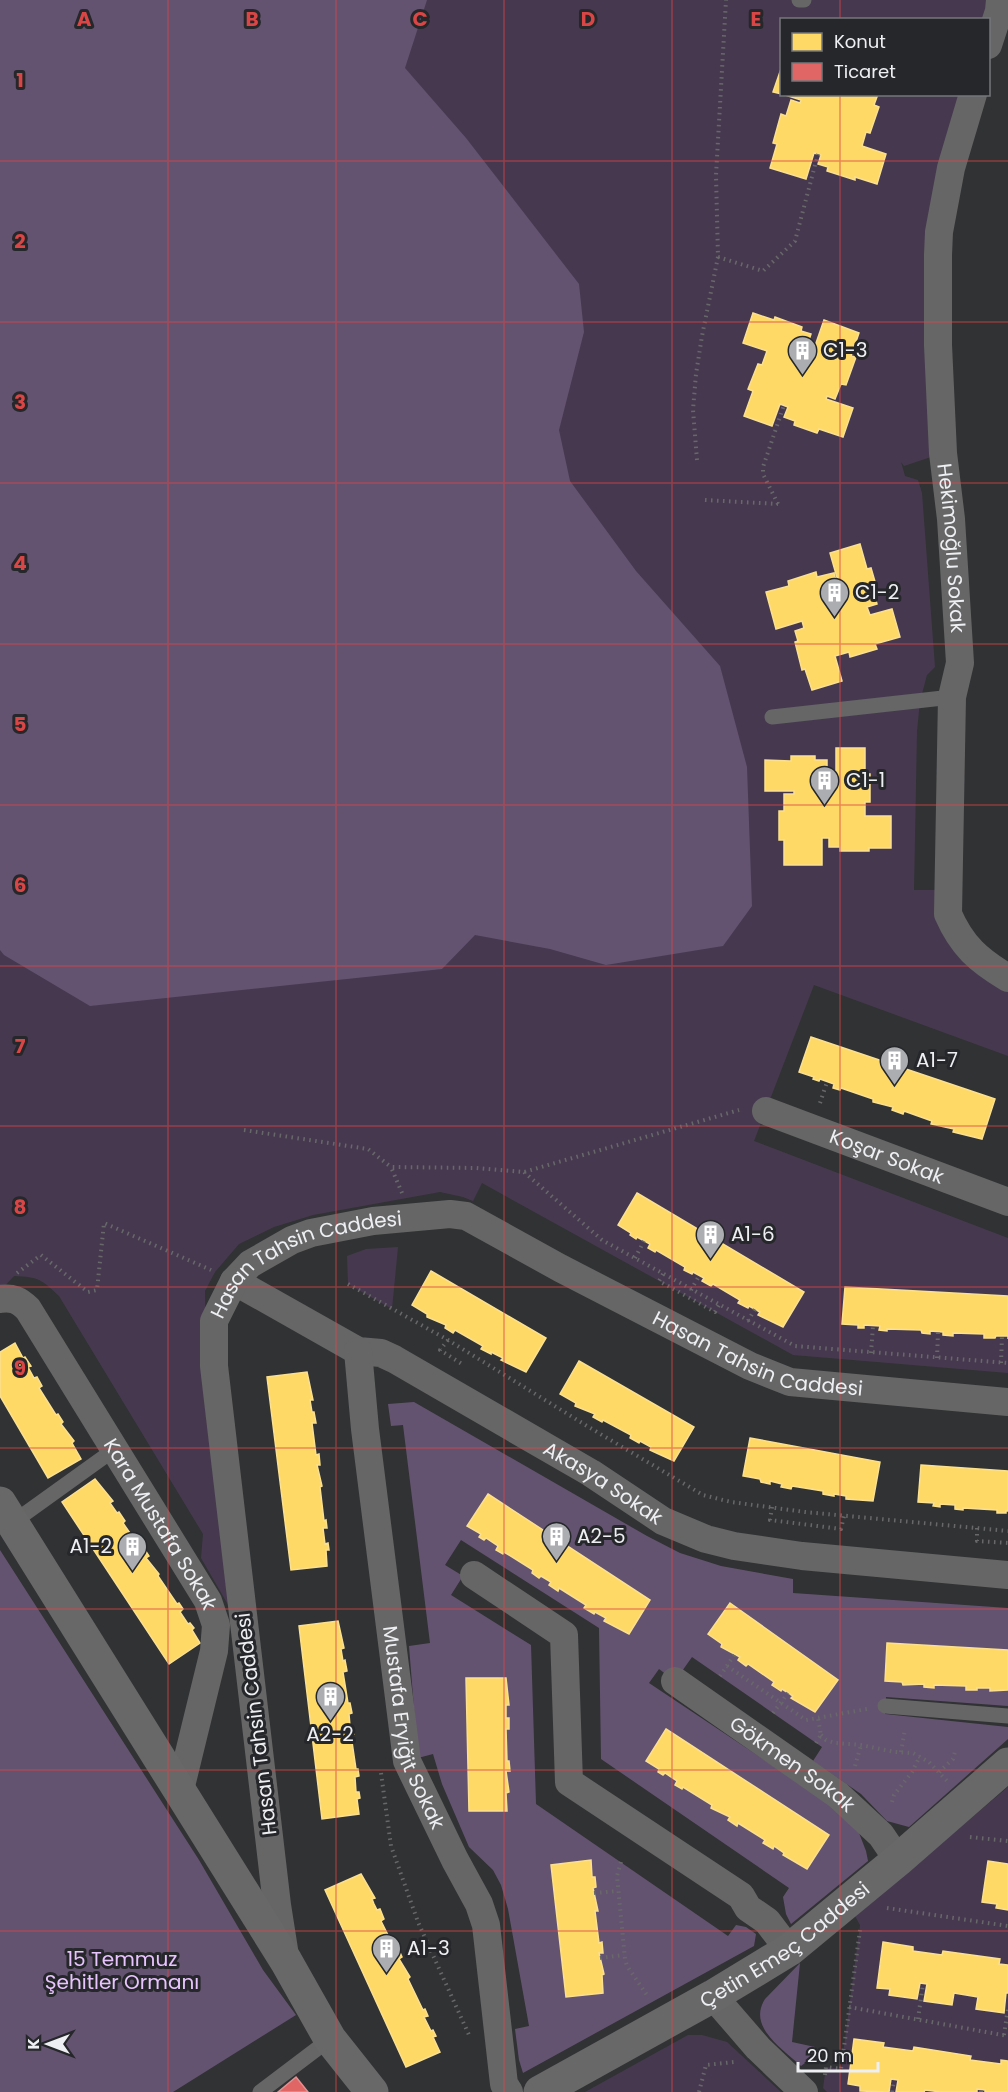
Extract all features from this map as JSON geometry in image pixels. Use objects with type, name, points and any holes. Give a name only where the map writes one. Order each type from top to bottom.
[{"type":"street","points":[[990,39],[1000,0]]},
{"type":"street","name":"Hekimoğlu Sokak","points":[[972,96],[951,168],[940,224],[938,255],[943,453],[951,519],[960,663],[952,697],[948,915],[956,934],[968,949],[1008,978]]},
{"type":"street","name":"Koşar Sokak","points":[[766,1111],[1008,1203]]},
{"type":"street","name":"Hasan Tahsin Caddesi","points":[[286,1961],[214,1366],[214,1321],[234,1281],[250,1264],[292,1240],[311,1233],[364,1222],[412,1216],[450,1214],[466,1216],[560,1268],[750,1366],[790,1382],[1008,1402]]},
{"type":"street","name":"Akasya Sokak","points":[[234,1281],[358,1351],[381,1353],[394,1359],[591,1473],[663,1521],[706,1539],[734,1546],[802,1556],[1008,1575]]},
{"type":"street","name":"Kara Mustafa Sokak","points":[[7,1288],[7,1298],[19,1300],[28,1309],[208,1601],[216,1625],[214,1651],[180,1790]]},
{"type":"street","name":"Mustafa Eryiğit Sokak","points":[[358,1351],[365,1429],[407,1761],[479,1904],[486,1925],[504,2084],[509,2092]]},
{"type":"street","points":[[6,1513],[286,1961],[330,2039],[372,2092]]},
{"type":"street","points":[[474,1575],[564,1635],[569,1782],[741,1896],[748,1908],[767,1921],[789,1950]]},
{"type":"street","name":"Gökmen Sokak","points":[[675,1681],[838,1795],[860,1813],[881,1835],[898,1860]]},
{"type":"street","name":"Çetin Emeç Caddesi","points":[[540,2092],[713,1996],[789,1950],[898,1860],[1008,1764]]},
{"type":"street","points":[[228,1870],[241,1872],[260,1864],[266,1855],[270,1838]]},
{"type":"street","points":[[713,1996],[758,2048],[814,2085]]},
{"type":"lane","points":[[772,717],[952,697]]},
{"type":"lane","points":[[6,1513],[115,1449]]},
{"type":"lane","points":[[885,1706],[1008,1716]]},
{"type":"lane","points":[[260,2092],[330,2039]]},
{"type":"path","points":[[697,460],[693,410],[696,374],[718,257],[716,175],[726,0]]},
{"type":"path","points":[[718,257],[762,271],[795,241],[818,154]]},
{"type":"path","points":[[705,500],[778,504],[763,474],[763,467],[784,405]]},
{"type":"path","points":[[391,1167],[476,1168],[524,1172],[752,1106],[766,1111]]},
{"type":"path","points":[[244,1130],[368,1149],[391,1167],[412,1216]]},
{"type":"path","points":[[524,1172],[602,1240],[795,1346],[1008,1364]]},
{"type":"path","points":[[7,1288],[41,1255],[88,1292],[97,1290],[104,1222],[234,1281]]},
{"type":"path","points":[[635,1258],[644,1240]]},
{"type":"path","points":[[663,1274],[659,1281],[715,1312],[719,1305]]},
{"type":"path","points":[[692,1290],[699,1276]]},
{"type":"path","points":[[348,1284],[448,1340],[703,1495],[731,1502],[844,1516],[1008,1531]]},
{"type":"path","points":[[748,1321],[755,1309]]},
{"type":"path","points":[[871,1353],[873,1326]]},
{"type":"path","points":[[937,1358],[938,1332]]},
{"type":"path","points":[[1001,1363],[1002,1336]]},
{"type":"path","points":[[440,1350],[448,1340]]},
{"type":"path","points":[[903,1356],[903,1364]]},
{"type":"path","points":[[968,1369],[969,1360]]},
{"type":"path","points":[[583,1436],[587,1426]]},
{"type":"path","points":[[630,1465],[637,1456]]},
{"type":"path","points":[[772,1507],[770,1520],[788,1523],[842,1529],[844,1516]]},
{"type":"path","points":[[977,1528],[977,1541],[1008,1543]]},
{"type":"path","points":[[720,1676],[735,1654]]},
{"type":"path","points":[[727,1666],[806,1720],[885,1706]]},
{"type":"path","points":[[773,1713],[788,1693]]},
{"type":"path","points":[[818,1718],[821,1735],[826,1740],[913,1753],[939,1772],[953,1788]]},
{"type":"path","points":[[901,1752],[905,1729]]},
{"type":"path","points":[[816,1743],[821,1735]]},
{"type":"path","points":[[855,1766],[861,1745]]},
{"type":"path","points":[[939,1772],[953,1759],[956,1752]]},
{"type":"path","points":[[892,1802],[894,1795],[912,1772],[920,1756]]},
{"type":"path","points":[[964,1836],[1008,1841]]},
{"type":"path","points":[[621,1862],[617,1876],[624,1955],[627,1966],[652,2003]]},
{"type":"path","points":[[594,1893],[618,1891]]},
{"type":"path","points":[[880,1907],[1008,1926]]},
{"type":"path","points":[[814,2085],[826,2067],[841,2069],[860,1925]]},
{"type":"path","points":[[600,1958],[624,1955]]},
{"type":"path","points":[[918,2019],[923,1984]]},
{"type":"path","points":[[849,2007],[1006,2035],[1008,2008]]},
{"type":"path","points":[[699,2092],[706,2065],[736,2061]]},
{"type":"path","points":[[892,2092],[894,2080]]},
{"type":"shaded area","points":[[0,0],[1000,0],[989,18],[780,18],[780,96],[973,96],[951,168],[943,453],[904,466],[901,462],[905,476],[918,480],[922,493],[935,667],[927,675],[920,701],[917,731],[914,890],[948,890],[948,914],[1008,978],[1008,1056],[814,985],[754,1141],[1008,1238],[1008,1373],[793,1355],[482,1183],[473,1201],[440,1192],[313,1215],[274,1227],[239,1244],[215,1272],[205,1291],[206,1375],[234,1615],[201,1558],[203,1534],[59,1296],[39,1280],[22,1276],[14,1276],[0,1291]]},
{"type":"shaded area","points":[[398,1247],[392,1309],[348,1284],[347,1256],[366,1249]]},
{"type":"shaded area","points":[[1008,1787],[1008,2092],[827,2092],[823,2088],[826,2067],[841,2069],[860,1925],[855,1916]]},
{"type":"shaded area","points":[[688,2035],[702,2035],[727,2042],[781,2092],[585,2092]]},
{"type":"green space","points":[[0,0],[427,0],[405,68],[466,138],[579,284],[584,332],[559,430],[570,481],[636,571],[720,666],[747,767],[752,906],[723,946],[606,965],[550,949],[475,935],[442,969],[90,1006],[4,955],[0,950]]},
{"type":"green space","points":[[414,1402],[680,1553],[721,1566],[793,1579],[793,1593],[1008,1608],[1008,1706],[886,1697],[885,1714],[1008,1727],[1008,1739],[909,1827],[887,1821],[861,1794],[813,1761],[822,1747],[692,1657],[675,1681],[659,1669],[649,1683],[854,1820],[868,1861],[791,1924],[786,1914],[783,1897],[789,1888],[601,1759],[599,1628],[461,1540],[445,1565],[463,1576],[451,1595],[531,1645],[536,1804],[728,1936],[736,1925],[746,1927],[756,1934],[754,1946],[523,2073],[515,2029],[529,2026],[508,1909],[501,1885],[493,1870],[469,1847],[442,1784],[433,1754],[418,1758],[409,1646],[430,1643],[403,1425],[391,1426],[388,1404]]},
{"type":"green space","name":"15 Temmuz Şehitler Ormanı","points":[[0,1550],[199,1860],[263,1970],[296,2015],[173,2092],[0,2092]]},
{"type":"green space","points":[[800,1963],[792,2042],[815,2047],[814,2056],[801,2066],[770,2037],[760,2019],[765,1999]]},
{"type":"building: Konut","points":[[780,72],[780,94],[773,92]]},
{"type":"building: Konut","points":[[788,96],[877,96],[874,105],[879,107],[870,133],[866,132],[862,146],[886,154],[877,184],[827,171],[828,167],[818,164],[821,155],[814,153],[806,179],[770,168],[777,144],[773,143],[781,114],[786,116],[791,100],[800,103],[801,100]]},
{"type":"building: Konut","name":"C1-3","points":[[753,313],[774,320],[775,317],[802,327],[801,331],[811,334],[808,343],[815,346],[824,320],[859,333],[851,356],[856,357],[846,385],[841,384],[835,399],[827,396],[826,399],[853,408],[843,437],[819,429],[817,433],[794,425],[795,421],[784,417],[788,407],[780,404],[772,426],[744,416],[753,391],[748,389],[758,364],[762,365],[767,351],[743,343]]},
{"type":"building: Konut","name":"C1-2","points":[[860,544],[867,569],[871,568],[878,592],[874,593],[877,604],[867,607],[870,615],[892,609],[900,637],[875,644],[877,649],[850,657],[849,652],[835,656],[842,681],[812,690],[805,669],[802,670],[795,642],[798,641],[795,631],[804,628],[802,621],[776,629],[766,592],[789,586],[788,581],[816,572],[817,577],[834,573],[838,581],[830,553]]},
{"type":"building: Konut","name":"C1-1","points":[[836,748],[865,748],[865,774],[870,774],[870,802],[865,802],[865,816],[891,816],[891,848],[840,851],[840,847],[829,847],[829,838],[822,838],[822,865],[784,865],[784,840],[779,840],[779,811],[784,811],[784,794],[794,794],[794,791],[765,791],[765,760],[791,761],[791,756],[815,756],[815,760],[827,760],[827,771],[836,771]]},
{"type":"building: Konut","name":"A1-7","points":[[811,1037],[995,1099],[982,1139],[953,1132],[954,1129],[931,1124],[932,1121],[904,1111],[903,1114],[892,1110],[893,1107],[873,1102],[873,1099],[841,1088],[840,1090],[833,1088],[834,1084],[813,1079],[814,1077],[799,1072]]},
{"type":"building: Konut","name":"A1-6","points":[[637,1193],[804,1292],[783,1327],[758,1315],[760,1312],[749,1306],[748,1308],[738,1303],[740,1300],[713,1284],[711,1286],[702,1281],[704,1278],[684,1270],[685,1267],[656,1250],[655,1252],[648,1248],[650,1244],[637,1237],[636,1239],[618,1225]]},
{"type":"building: Konut","points":[[431,1271],[546,1338],[526,1372],[501,1360],[503,1358],[481,1349],[483,1346],[455,1330],[453,1333],[445,1328],[446,1325],[427,1317],[427,1314],[412,1305]]},
{"type":"building: Konut","points":[[845,1287],[1008,1296],[1008,1336],[984,1338],[984,1334],[953,1333],[953,1336],[943,1335],[943,1332],[930,1331],[930,1334],[922,1333],[921,1330],[887,1329],[887,1331],[879,1330],[880,1326],[864,1325],[864,1328],[858,1328],[858,1325],[842,1324]]},
{"type":"building: Konut","points":[[15,1343],[23,1358],[25,1357],[31,1366],[28,1367],[34,1378],[37,1377],[42,1386],[39,1388],[74,1441],[72,1443],[81,1459],[48,1478],[0,1396],[0,1352]]},
{"type":"building: Konut","points":[[579,1361],[694,1427],[674,1461],[650,1450],[651,1447],[640,1441],[639,1443],[630,1438],[631,1435],[593,1417],[595,1414],[575,1406],[576,1403],[560,1394]]},
{"type":"building: Konut","points":[[307,1372],[313,1400],[310,1400],[312,1412],[314,1412],[316,1423],[312,1423],[316,1455],[319,1454],[320,1465],[317,1465],[322,1486],[320,1487],[324,1521],[326,1520],[327,1528],[323,1528],[325,1544],[328,1543],[329,1550],[326,1550],[327,1566],[291,1570],[267,1377]]},
{"type":"building: Konut","points":[[750,1438],[880,1462],[873,1501],[846,1499],[846,1496],[823,1494],[823,1491],[792,1486],[791,1489],[781,1487],[782,1484],[770,1481],[770,1484],[761,1482],[760,1479],[743,1476]]},
{"type":"building: Konut","points":[[921,1465],[1008,1471],[1008,1511],[997,1513],[997,1510],[963,1508],[963,1510],[955,1509],[955,1505],[940,1504],[940,1507],[933,1506],[934,1503],[918,1502]]},
{"type":"building: Konut","name":"A1-2","points":[[95,1479],[113,1501],[110,1503],[117,1513],[119,1512],[125,1521],[123,1523],[141,1549],[143,1547],[149,1556],[146,1558],[159,1574],[158,1576],[177,1604],[179,1603],[183,1609],[180,1612],[188,1624],[190,1623],[194,1628],[192,1630],[200,1643],[169,1664],[62,1502]]},
{"type":"building: Konut","name":"A2-5","points":[[488,1494],[650,1600],[629,1634],[604,1621],[606,1618],[584,1608],[586,1605],[559,1588],[558,1591],[549,1585],[551,1582],[541,1576],[539,1578],[532,1573],[533,1570],[504,1552],[503,1554],[496,1550],[498,1546],[486,1538],[484,1540],[479,1537],[481,1534],[467,1526]]},
{"type":"building: Konut","points":[[730,1603],[838,1680],[815,1712],[791,1698],[793,1696],[782,1689],[781,1691],[772,1685],[774,1682],[748,1664],[746,1666],[738,1660],[740,1657],[721,1647],[722,1644],[708,1634]]},
{"type":"building: Konut","name":"A2-2","points":[[338,1621],[344,1648],[341,1649],[343,1661],[345,1660],[347,1671],[343,1672],[352,1713],[349,1714],[350,1726],[354,1734],[351,1735],[359,1776],[355,1777],[356,1792],[359,1792],[360,1798],[357,1799],[359,1814],[322,1819],[299,1626]]},
{"type":"building: Konut","points":[[887,1643],[1008,1650],[1008,1690],[990,1691],[990,1688],[977,1688],[977,1690],[966,1690],[966,1686],[934,1685],[934,1688],[924,1687],[924,1684],[903,1685],[902,1682],[885,1681]]},
{"type":"building: Konut","points":[[466,1678],[506,1678],[509,1705],[506,1705],[506,1718],[509,1718],[509,1729],[506,1729],[507,1761],[509,1761],[510,1771],[506,1771],[509,1792],[506,1793],[507,1811],[469,1811]]},
{"type":"building: Konut","points":[[666,1729],[829,1835],[807,1869],[783,1855],[784,1853],[774,1846],[773,1849],[763,1843],[765,1840],[738,1823],[737,1826],[728,1820],[730,1817],[711,1808],[712,1805],[683,1787],[682,1789],[675,1785],[677,1781],[665,1773],[663,1775],[658,1772],[659,1769],[646,1761]]},
{"type":"building: Konut","points":[[591,1860],[592,1877],[595,1877],[596,1887],[593,1888],[598,1911],[595,1911],[599,1943],[602,1942],[603,1953],[599,1953],[604,1974],[602,1975],[603,1993],[566,1997],[551,1865]]},
{"type":"building: Konut","points":[[988,1861],[1008,1864],[1008,1910],[996,1908],[997,1904],[982,1902]]},
{"type":"building: Konut","name":"A1-3","points":[[361,1874],[375,1898],[372,1899],[377,1910],[380,1909],[384,1919],[381,1921],[395,1949],[398,1948],[402,1957],[399,1959],[410,1977],[408,1979],[423,2010],[425,2009],[428,2016],[424,2017],[436,2036],[433,2037],[440,2052],[406,2067],[325,1890]]},
{"type":"building: Konut","points":[[883,1942],[913,1947],[913,1951],[942,1955],[943,1951],[1000,1959],[999,1964],[1008,1965],[1008,1993],[1006,1993],[1004,2013],[976,2009],[978,1997],[954,1993],[952,2005],[924,2001],[927,1984],[920,1983],[917,1999],[889,1995],[890,1989],[877,1988]]},
{"type":"building: Konut","points":[[854,2039],[884,2043],[883,2047],[913,2051],[914,2047],[971,2056],[970,2060],[1001,2064],[1001,2060],[1008,2061],[1008,2092],[985,2092],[985,2090],[977,2089],[977,2092],[925,2090],[924,2092],[896,2092],[898,2080],[891,2079],[889,2092],[860,2091],[860,2086],[848,2084]]},
{"type":"building: Ticaret","points":[[296,2077],[308,2092],[278,2092]]},
{"type":"place","name":"C1-3","points":[[802,376]]},
{"type":"place","name":"C1-2","points":[[834,618]]},
{"type":"place","name":"C1-1","points":[[825,806]]},
{"type":"place","name":"A1-7","points":[[895,1086]]},
{"type":"place","name":"A1-6","points":[[710,1260]]},
{"type":"place","name":"A2-5","points":[[556,1562]]},
{"type":"place","name":"A1-2","points":[[133,1572]]},
{"type":"place","name":"A2-2","points":[[330,1722]]},
{"type":"place","name":"A1-3","points":[[386,1974]]}]
